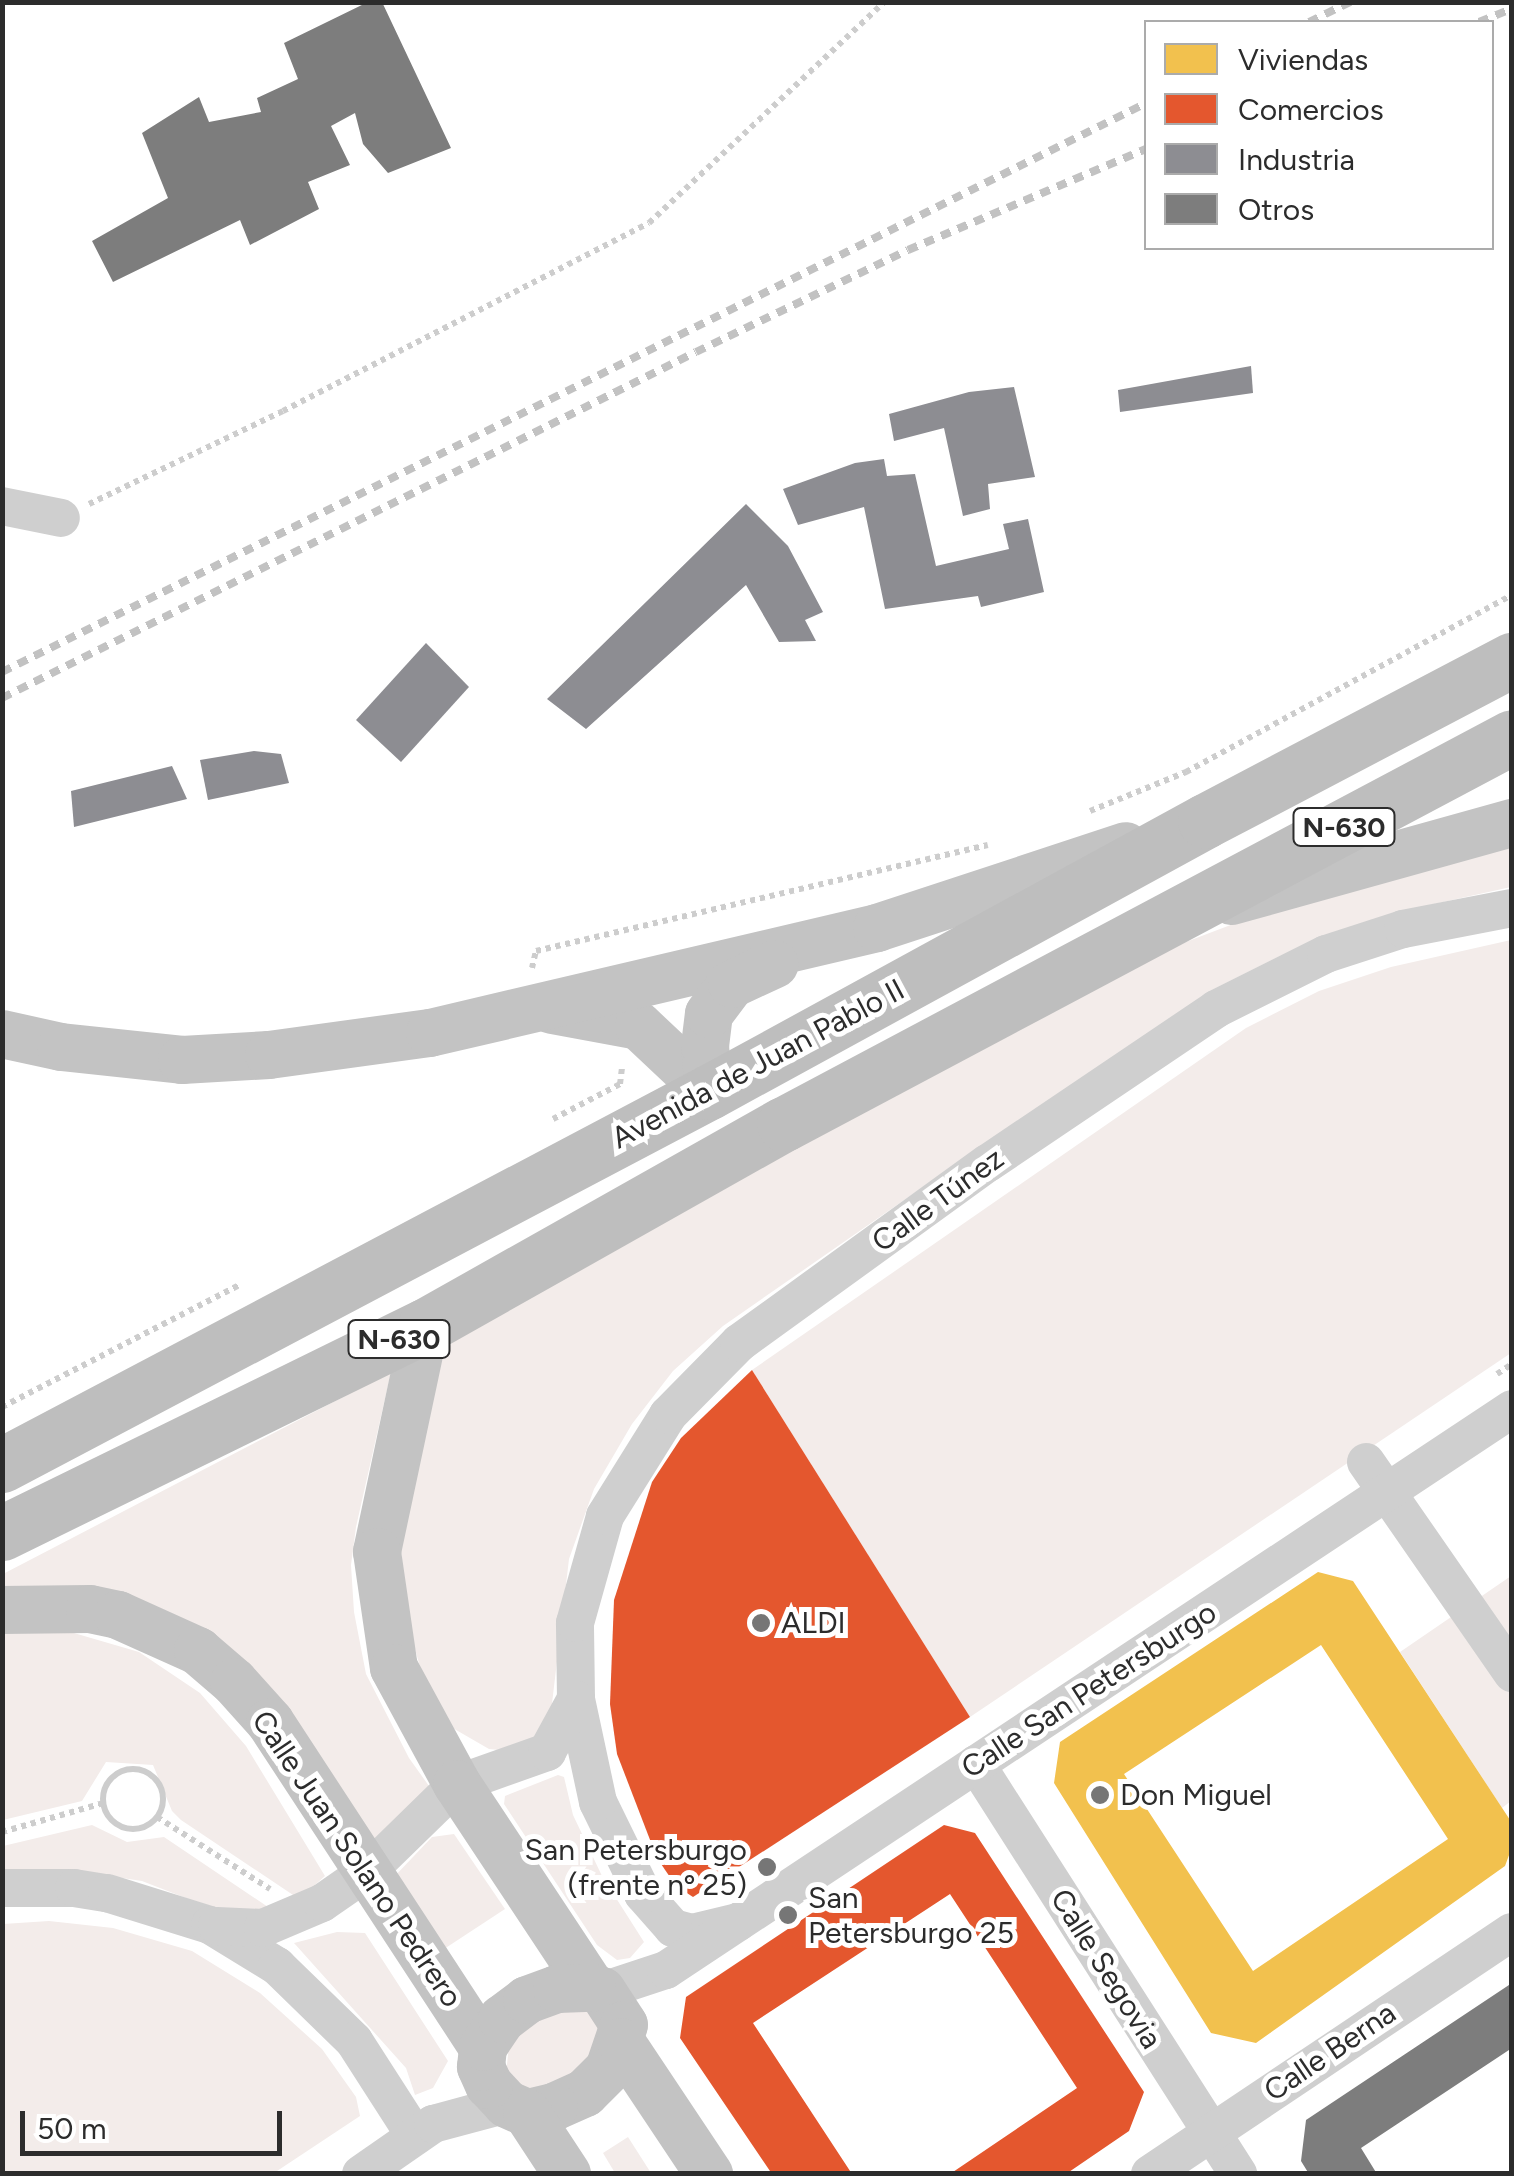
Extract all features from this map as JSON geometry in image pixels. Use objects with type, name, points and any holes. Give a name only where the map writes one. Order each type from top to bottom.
[{"type":"highway","name":"Avenida de Juan Pablo II","points":[[2,1464],[709,1092],[1193,796],[1512,660]]},
{"type":"highway","name":"N-630","points":[[2,1533],[425,1326],[784,1124],[1512,738]]},
{"type":"highway","points":[[709,1092],[784,1124]]},
{"type":"main road","points":[[709,1092],[705,1046],[709,1014],[732,984],[1193,796]]},
{"type":"main road","points":[[1176,917],[1512,823]]},
{"type":"main road","points":[[2,1034],[138,1058],[225,1059],[430,1033],[877,928]]},
{"type":"main road","points":[[534,1007],[639,1026],[709,1092]]},
{"type":"main road","points":[[425,1326],[377,1552],[394,1668],[457,1784],[610,2012],[710,2174]]},
{"type":"main road","name":"Calle Juan Solano Pedrero","points":[[2,1610],[90,1609],[144,1625],[198,1651],[270,1722],[499,2083],[566,2174]]},
{"type":"main road","points":[[557,1989],[610,2012],[608,2069],[586,2093],[554,2108],[499,2083],[502,2019],[527,2000],[557,1989]]},
{"type":"street","points":[[2,506],[61,518]]},
{"type":"street","name":"Calle Túnez","points":[[738,1922],[692,1933],[673,1928],[643,1894],[598,1802],[576,1699],[575,1624],[606,1516],[668,1415],[738,1343],[988,1163],[1216,1008],[1326,954],[1403,929],[1512,908]]},
{"type":"street","name":"Calle San Petersburgo","points":[[610,2012],[666,1970],[1512,1409]]},
{"type":"street","points":[[1366,1462],[1512,1672]]},
{"type":"street","name":"Calle Túnez","points":[[457,1784],[547,1752],[576,1699]]},
{"type":"street","name":"Calle Segovia","points":[[976,1764],[1238,2174]]},
{"type":"street","points":[[2,1888],[74,1888],[210,1925],[263,1928],[297,1915],[368,1871],[457,1784]]},
{"type":"street","points":[[210,1925],[277,1966],[343,2029],[424,2130]]},
{"type":"street","name":"Calle Berna","points":[[1150,2174],[1512,1932]]},
{"type":"street","points":[[361,2174],[499,2083]]},
{"type":"path","points":[[61,518],[283,411],[649,223],[884,2]]},
{"type":"path","points":[[1495,1375],[1512,1364]]},
{"type":"path","points":[[136,1769],[152,1776],[162,1791],[158,1817],[144,1828],[126,1828],[110,1819],[103,1803],[112,1778],[136,1769]]},
{"type":"path","points":[[2,1832],[103,1803]]},
{"type":"path","points":[[158,1817],[289,1901],[297,1915]]},
{"type":"shaded area","points":[[1511,842],[1511,887],[1389,914],[953,1166],[723,1326],[673,1371],[632,1424],[594,1489],[569,1559],[551,1712],[529,1745],[510,1751],[489,1749],[444,1723],[423,1678],[409,1627],[400,1542],[438,1368],[457,1333],[1149,956],[1283,905]]},
{"type":"shaded area","points":[[1511,940],[1511,1353],[970,1717],[752,1370],[1246,1028],[1319,991],[1391,967]]},
{"type":"shaded area","points":[[391,1372],[356,1527],[351,1565],[354,1612],[366,1674],[409,1758],[429,1786],[373,1843],[287,1714],[3,1591],[3,1574]]},
{"type":"shaded area","points":[[1511,1576],[1511,1801],[1502,1808],[1400,1652]]},
{"type":"shaded area","points":[[43,1624],[139,1652],[200,1693],[246,1746],[325,1876],[299,1899],[181,1820],[172,1811],[153,1765],[106,1762],[82,1801],[3,1820],[2,1626]]},
{"type":"shaded area","points":[[558,1775],[564,1777],[573,1815],[602,1876],[644,1942],[630,1958],[617,1960],[597,1945],[504,1804],[505,1796]]},
{"type":"shaded area","points":[[92,1825],[127,1842],[164,1837],[268,1907],[232,1916],[142,1881],[63,1869],[3,1873],[3,1846]]},
{"type":"shaded area","points":[[454,1834],[505,1909],[441,1951],[393,1878],[432,1837]]},
{"type":"shaded area","points":[[49,1921],[113,1928],[192,1951],[260,1993],[322,2049],[356,2097],[360,2116],[274,2173],[3,2173],[3,1924]]},
{"type":"shaded area","points":[[337,1932],[365,1933],[448,2061],[433,2088],[415,2095],[406,2068],[294,1943]]},
{"type":"shaded area","points":[[578,2003],[599,2018],[603,2036],[592,2057],[572,2079],[521,2092],[506,2074],[509,2045],[526,2025]]},
{"type":"shaded area","points":[[628,2137],[651,2173],[615,2173],[603,2153]]},
{"type":"building: Viviendas","name":"Don Miguel","points":[[1318,1572],[1353,1581],[1512,1823],[1512,1847],[1505,1866],[1256,2043],[1211,2033],[1054,1783],[1060,1742]],"holes":[[[1321,1645],[1448,1839],[1253,1971],[1124,1774]]]},
{"type":"building: Comercios","name":"ALDI","points":[[752,1370],[970,1717],[693,1897],[676,1886],[657,1858],[617,1754],[610,1704],[614,1600],[652,1482],[681,1438]]},
{"type":"building: Comercios","points":[[944,1825],[975,1833],[1144,2092],[1129,2131],[1066,2174],[950,2174],[1077,2088],[950,1894],[753,2023],[852,2174],[772,2174],[680,2038],[686,1997]]},
{"type":"building: Industria","points":[[1251,366],[1253,393],[1120,412],[1118,390]]},
{"type":"building: Industria","points":[[1014,387],[1035,477],[988,484],[990,509],[963,516],[944,428],[894,441],[889,414],[969,392]]},
{"type":"building: Industria","points":[[884,459],[887,476],[915,474],[936,566],[1009,549],[1003,524],[1028,519],[1044,592],[981,607],[978,596],[885,609],[864,507],[798,525],[783,489],[855,463]]},
{"type":"building: Industria","points":[[746,504],[788,546],[823,612],[805,620],[816,641],[779,642],[746,585],[586,729],[547,699]]},
{"type":"building: Industria","points":[[426,643],[469,687],[401,762],[356,720]]},
{"type":"building: Industria","points":[[254,751],[281,754],[289,783],[208,800],[200,760]]},
{"type":"building: Industria","points":[[172,766],[187,799],[74,827],[71,791]]},
{"type":"building: Otros","points":[[368,2],[382,2],[451,148],[388,173],[363,144],[355,113],[331,126],[350,165],[308,182],[319,209],[250,245],[240,220],[113,282],[92,241],[168,198],[142,133],[199,97],[209,122],[261,112],[257,98],[298,79],[284,43]]},
{"type":"building: Otros","points":[[1512,1983],[1512,2048],[1361,2148],[1377,2174],[1309,2174],[1301,2161],[1306,2120]]},
{"type":"railway","points":[[1313,20],[1350,2]]},
{"type":"railway","points":[[1484,20],[1512,9]]},
{"type":"railway","points":[[2,672],[1144,104]]},
{"type":"railway","points":[[2,698],[908,250],[1144,150]]},
{"type":"place","name":"ALDI","points":[[761,1623]]},
{"type":"place","name":"Don Miguel","points":[[1100,1795]]},
{"type":"place","name":"San Petersburgo (frente nº 25)","points":[[767,1867]]},
{"type":"place","name":"San Petersburgo 25","points":[[788,1915]]}]
